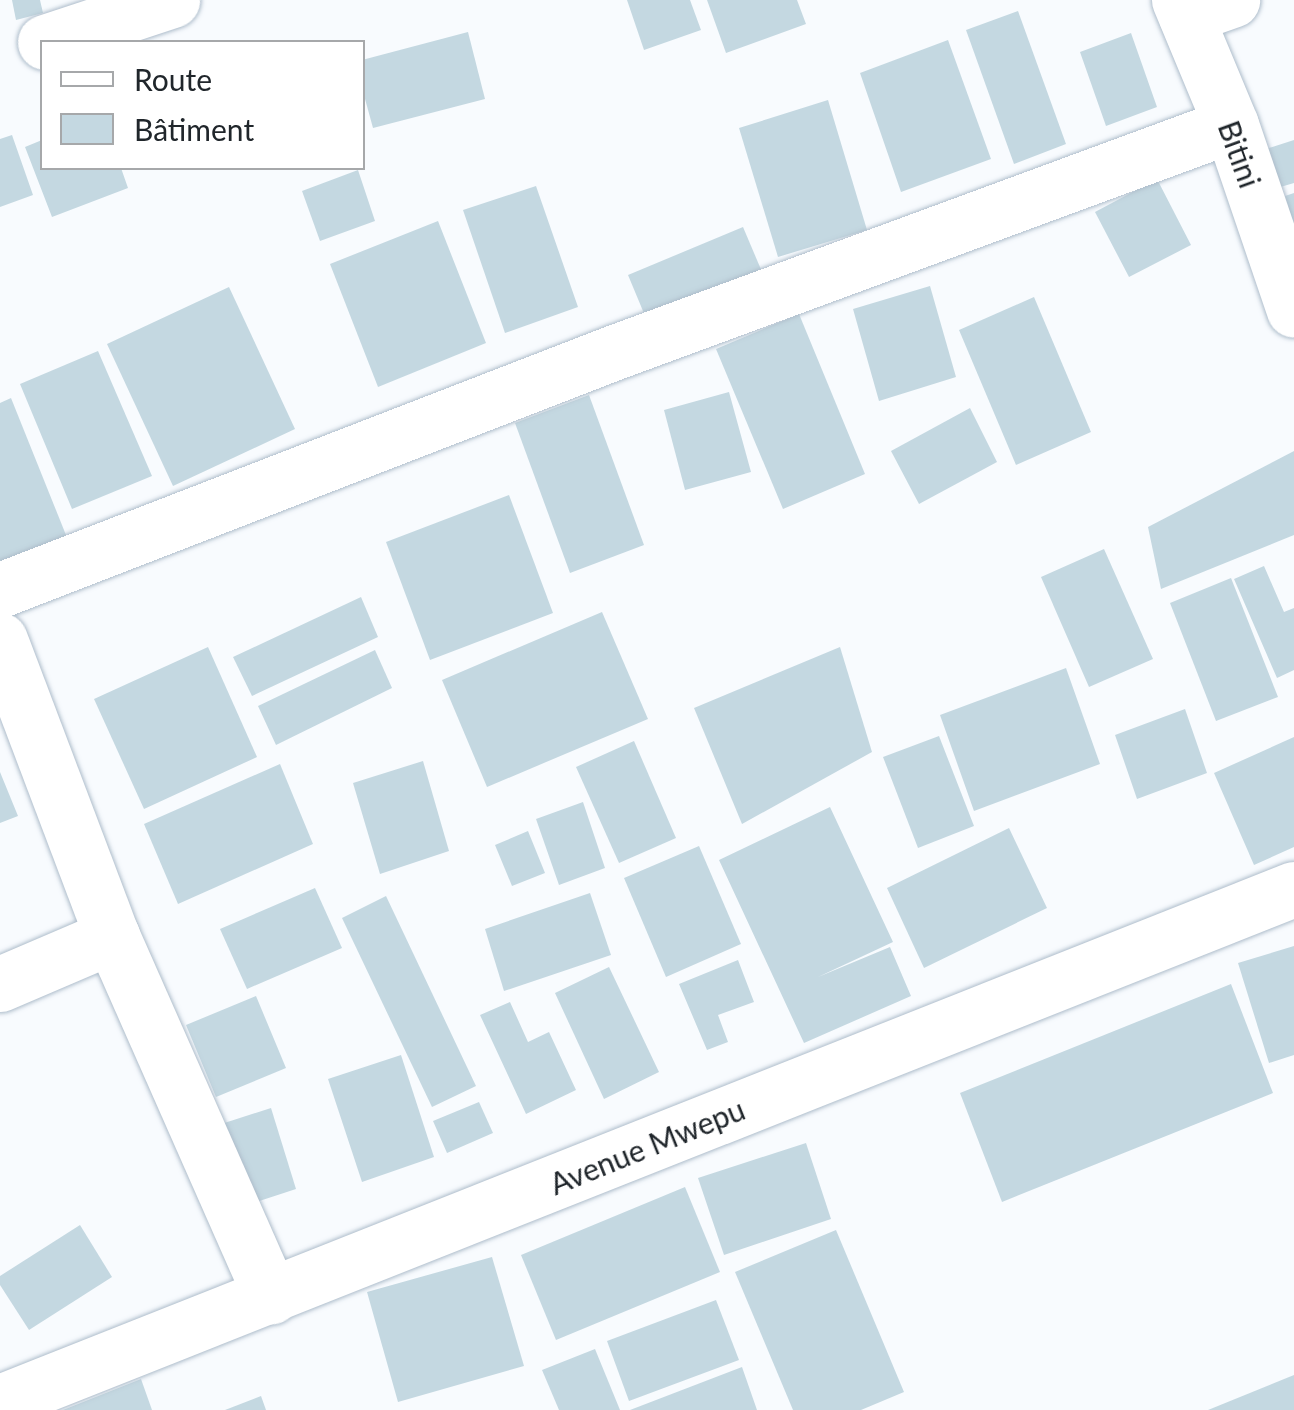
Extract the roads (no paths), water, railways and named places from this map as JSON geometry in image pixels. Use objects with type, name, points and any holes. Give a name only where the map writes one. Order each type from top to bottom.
[{"type":"street","points":[[53,40],[172,0]]},
{"type":"street","name":"Bitini","points":[[1199,5],[1231,125],[1294,310]]},
{"type":"street","points":[[0,58],[40,44]]},
{"type":"street","points":[[0,590],[615,352],[1231,125]]},
{"type":"street","points":[[0,640],[112,936],[272,1296]]},
{"type":"street","name":"Avenue Mwepu","points":[[0,1402],[1294,889]]},
{"type":"street","points":[[0,984],[112,936]]}]
